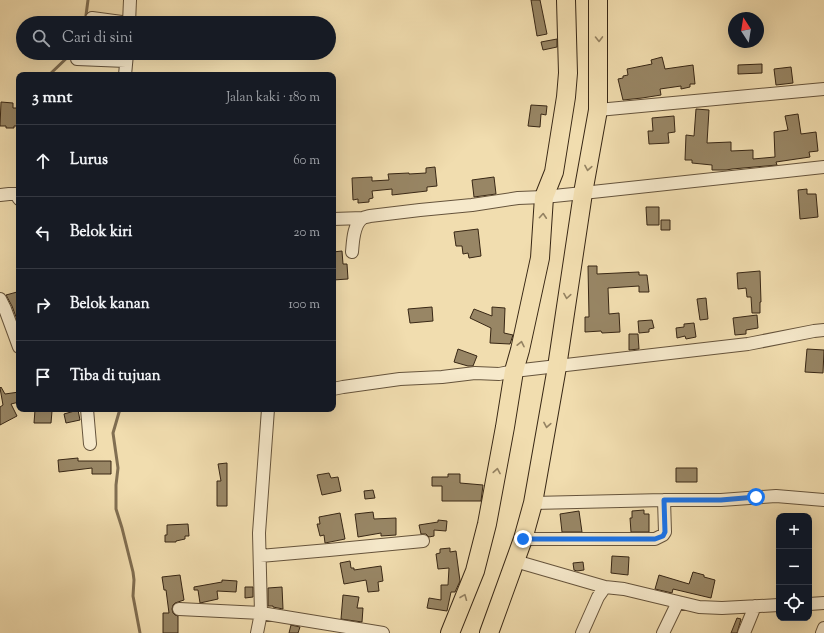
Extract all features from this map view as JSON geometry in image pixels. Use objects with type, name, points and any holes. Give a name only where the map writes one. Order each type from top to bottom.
[{"type":"highway","points":[[450,633],[475,571],[487,524],[514,371],[540,258],[544,197],[554,172],[566,97],[568,73],[566,0]]},
{"type":"highway","points":[[489,633],[523,539],[533,503],[557,367],[583,193],[598,110],[598,0]]},
{"type":"street","points":[[129,16],[130,0]]},
{"type":"street","points":[[125,72],[127,60]]},
{"type":"street","points":[[598,110],[824,89]]},
{"type":"street","points":[[336,219],[363,218],[518,198],[544,197],[824,167]]},
{"type":"street","points":[[0,195],[16,194]]},
{"type":"street","points":[[352,252],[354,232],[358,223],[363,218]]},
{"type":"street","points":[[0,298],[16,339]]},
{"type":"street","points":[[336,388],[400,379],[442,377],[475,373],[499,374],[748,344],[824,330]]},
{"type":"street","points":[[87,412],[90,444]]},
{"type":"street","points":[[257,633],[261,613],[259,533],[268,412]]},
{"type":"street","points":[[533,503],[721,500],[776,496],[824,500]]},
{"type":"street","points":[[523,539],[655,539],[663,536],[665,532],[664,500]]},
{"type":"street","points":[[260,556],[423,541]]},
{"type":"street","points":[[515,561],[605,587],[624,589],[699,607],[714,608],[776,605]]},
{"type":"street","points":[[582,633],[598,597],[605,587]]},
{"type":"street","points":[[663,633],[678,602]]},
{"type":"street","points":[[812,604],[824,603]]},
{"type":"street","points":[[744,633],[755,606]]},
{"type":"street","points":[[179,609],[261,613],[382,633]]},
{"type":"street","points":[[822,633],[824,628]]},
{"type":"building","points":[[531,0],[540,0],[547,34],[537,36]]},
{"type":"building","points":[[557,39],[557,47],[543,50],[541,42]]},
{"type":"building","points":[[662,57],[665,69],[693,65],[695,84],[690,84],[690,87],[681,89],[681,86],[660,89],[661,95],[623,100],[618,79],[628,75],[627,69],[652,64],[651,60]]},
{"type":"building","points":[[762,64],[762,73],[738,74],[738,65]]},
{"type":"building","points":[[791,67],[793,83],[776,85],[774,69]]},
{"type":"building","points":[[1,102],[13,103],[13,108],[16,108],[16,126],[14,126],[14,128],[6,128],[6,126],[0,126]]},
{"type":"building","points":[[531,105],[547,106],[546,115],[541,114],[540,127],[528,126]]},
{"type":"building","points":[[696,109],[709,110],[707,143],[731,142],[731,151],[753,150],[753,159],[775,157],[774,132],[788,130],[785,116],[798,114],[801,134],[816,132],[818,151],[809,152],[810,157],[776,162],[777,165],[712,170],[712,165],[692,163],[692,160],[685,160],[686,135],[694,136]]},
{"type":"building","points":[[674,116],[675,132],[668,133],[669,143],[649,144],[648,131],[653,131],[652,118]]},
{"type":"building","points":[[435,167],[437,186],[427,187],[427,191],[392,195],[392,189],[372,191],[373,198],[369,199],[369,202],[358,203],[358,199],[353,200],[352,178],[372,177],[372,181],[389,180],[388,174],[426,173],[426,168]]},
{"type":"building","points":[[494,177],[496,194],[474,197],[472,180]]},
{"type":"building","points":[[807,189],[807,194],[816,194],[818,217],[800,219],[798,190]]},
{"type":"building","points":[[646,207],[659,207],[659,225],[647,225]]},
{"type":"building","points":[[661,220],[670,220],[670,230],[661,230]]},
{"type":"building","points":[[478,229],[481,256],[469,258],[468,253],[463,254],[462,246],[456,246],[454,232]]},
{"type":"building","points":[[342,251],[343,264],[347,264],[348,279],[336,280],[336,252]]},
{"type":"building","points":[[588,266],[597,266],[597,274],[639,272],[639,275],[647,275],[649,292],[639,292],[639,286],[608,288],[609,314],[619,313],[620,332],[585,332],[585,317],[589,317]]},
{"type":"building","points":[[760,271],[760,313],[752,313],[751,297],[747,297],[746,288],[738,289],[737,273]]},
{"type":"building","points":[[16,292],[16,317],[12,306],[6,295]]},
{"type":"building","points":[[706,298],[708,319],[700,320],[697,299]]},
{"type":"building","points":[[432,307],[433,321],[410,323],[408,309]]},
{"type":"building","points":[[492,307],[505,308],[504,333],[513,335],[510,344],[490,343],[491,328],[470,318],[474,309],[492,316]]},
{"type":"building","points":[[757,315],[758,328],[746,330],[746,334],[735,335],[733,318]]},
{"type":"building","points":[[652,320],[654,328],[649,329],[649,332],[639,333],[638,321]]},
{"type":"building","points":[[694,323],[696,337],[686,339],[685,336],[677,338],[676,328],[684,327],[684,324]]},
{"type":"building","points":[[629,334],[638,334],[639,349],[629,350]]},
{"type":"building","points":[[458,349],[477,356],[473,366],[454,362]]},
{"type":"building","points":[[807,349],[824,350],[823,373],[805,372]]},
{"type":"building","points":[[1,387],[5,394],[16,392],[16,403],[11,404],[17,416],[0,425],[0,407],[3,405]]},
{"type":"building","points":[[35,412],[52,412],[51,423],[34,423]]},
{"type":"building","points":[[78,412],[80,420],[66,423],[64,414]]},
{"type":"building","points":[[78,458],[78,461],[111,461],[111,474],[92,474],[92,468],[59,472],[58,460]]},
{"type":"building","points":[[227,463],[227,506],[217,506],[217,481],[221,481],[218,464]]},
{"type":"building","points":[[676,468],[697,468],[697,482],[676,482]]},
{"type":"building","points":[[329,473],[331,478],[338,477],[341,491],[322,495],[317,475]]},
{"type":"building","points":[[448,474],[460,474],[460,483],[483,485],[481,501],[442,501],[442,486],[432,486],[432,477],[448,477]]},
{"type":"building","points":[[373,490],[375,498],[365,499],[364,491]]},
{"type":"building","points":[[644,510],[644,514],[649,514],[649,532],[631,532],[630,518],[632,518],[632,511]]},
{"type":"building","points":[[579,511],[582,532],[562,532],[560,514]]},
{"type":"building","points":[[373,512],[374,519],[396,518],[396,535],[381,536],[381,533],[358,537],[355,514]]},
{"type":"building","points":[[340,513],[345,539],[325,543],[324,535],[320,536],[317,524],[320,524],[319,517]]},
{"type":"building","points":[[438,520],[447,521],[446,531],[434,530],[434,536],[429,537],[426,534],[421,534],[419,525],[438,522]]},
{"type":"building","points":[[188,524],[189,536],[185,536],[185,539],[176,542],[165,542],[167,525]]},
{"type":"building","points":[[450,548],[450,552],[456,551],[460,581],[455,592],[451,592],[447,611],[427,608],[429,598],[441,600],[441,585],[448,585],[449,568],[438,569],[436,554],[440,553],[440,549]]},
{"type":"building","points":[[612,556],[629,557],[628,575],[611,573]]},
{"type":"building","points":[[350,561],[351,568],[354,568],[354,570],[381,566],[383,581],[378,582],[379,591],[368,592],[366,580],[344,584],[340,563]]},
{"type":"building","points":[[583,562],[584,570],[574,570],[573,563]]},
{"type":"building","points":[[693,572],[715,580],[711,598],[673,589],[672,593],[655,589],[659,575],[689,584]]},
{"type":"building","points":[[180,575],[184,600],[175,603],[172,609],[173,613],[178,616],[178,633],[163,633],[163,613],[169,613],[166,590],[164,590],[162,577]]},
{"type":"building","points":[[222,580],[237,581],[236,592],[217,591],[218,599],[200,603],[198,590],[194,590],[194,587],[222,582]]},
{"type":"building","points":[[245,587],[253,587],[253,597],[245,598]]},
{"type":"building","points":[[282,587],[283,609],[268,606],[268,588]]},
{"type":"building","points":[[343,595],[359,597],[357,608],[363,608],[362,622],[341,619]]},
{"type":"building","points":[[737,618],[741,619],[737,633],[731,633]]},
{"type":"building","points":[[291,625],[300,627],[298,633],[289,633]]},
{"type":"waterway","points":[[86,16],[88,0]]},
{"type":"waterway","points":[[52,72],[65,60]]},
{"type":"waterway","points":[[119,412],[113,433],[118,468],[116,509],[133,572],[133,596],[140,633]]},
{"type":"route","points":[[523,539],[655,539],[663,536],[665,532],[664,500],[721,500],[756,497]]}]
